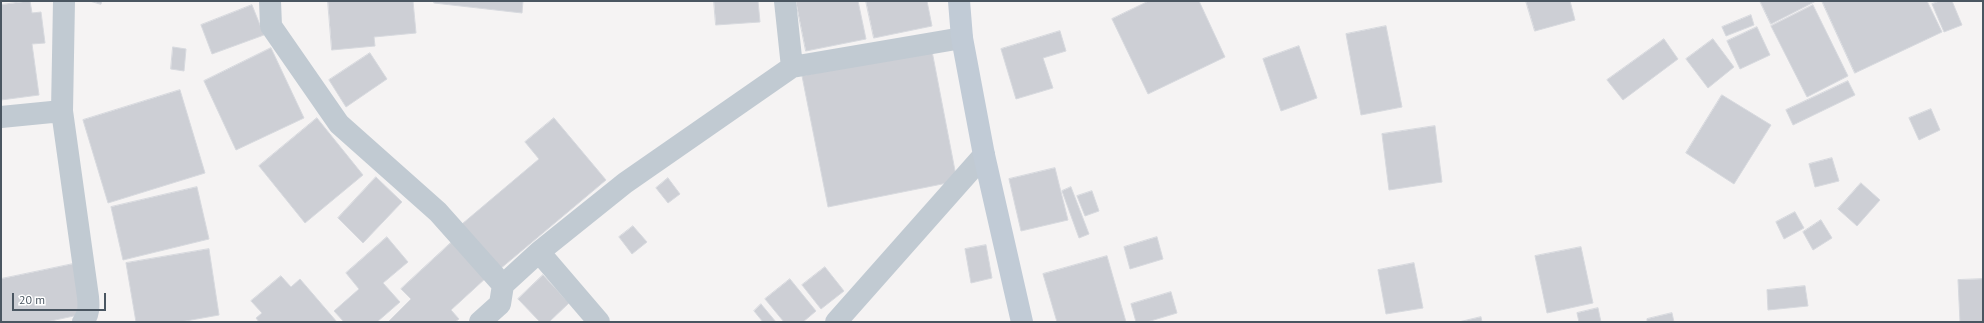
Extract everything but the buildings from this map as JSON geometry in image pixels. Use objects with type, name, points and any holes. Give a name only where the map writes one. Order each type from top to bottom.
[{"type":"main road","points":[[959,1],[962,38],[984,155],[1022,322]]},
{"type":"street","points":[[64,1],[62,111],[88,297],[89,308],[87,316],[83,322]]},
{"type":"street","points":[[270,1],[271,26],[340,124],[438,212],[503,284]]},
{"type":"street","points":[[785,1],[792,67]]},
{"type":"street","points":[[480,322],[500,304],[503,284],[539,252],[625,183],[792,67],[962,38]]},
{"type":"street","points":[[1,116],[62,111]]},
{"type":"street","points":[[839,321],[984,155]]},
{"type":"street","points":[[539,252],[599,322]]}]
